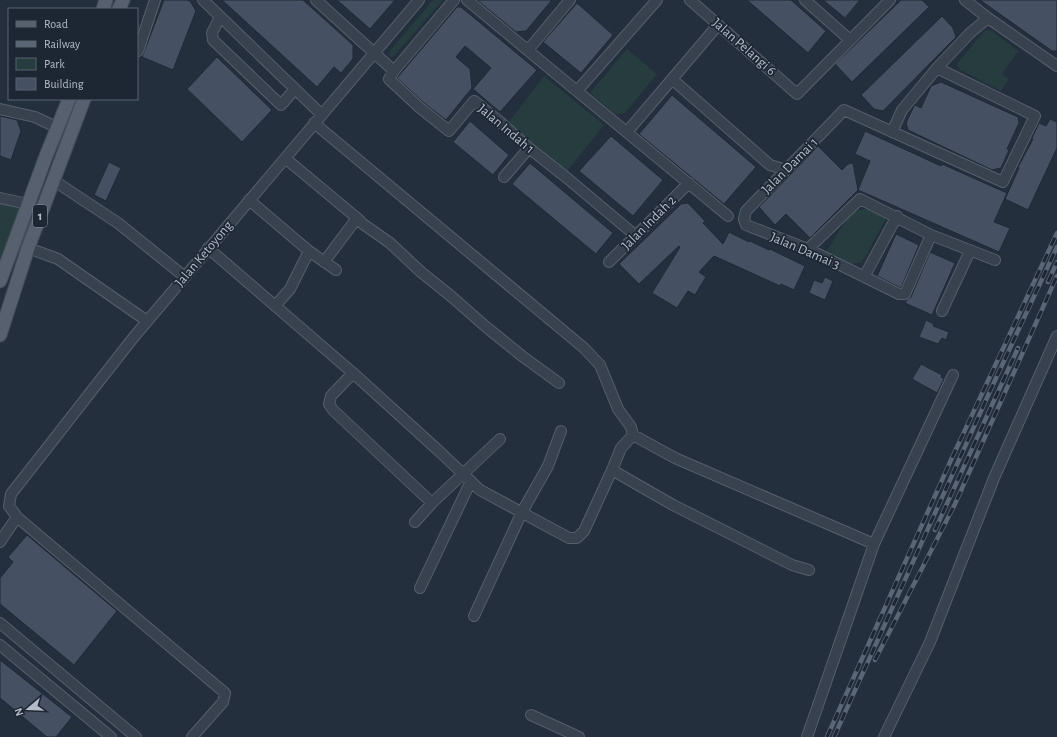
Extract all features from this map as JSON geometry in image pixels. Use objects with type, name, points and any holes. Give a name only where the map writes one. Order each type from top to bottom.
[{"type":"main road","name":"1","points":[[0,281],[69,100]]},
{"type":"main road","name":"1","points":[[0,335],[28,248],[84,100]]},
{"type":"street","points":[[138,51],[156,0]]},
{"type":"street","points":[[203,0],[322,115]]},
{"type":"street","points":[[316,0],[394,70],[454,0]]},
{"type":"street","name":"Jalan Ketoyong","points":[[17,517],[9,506],[11,494],[147,321],[419,0]]},
{"type":"street","points":[[467,0],[728,216]]},
{"type":"street","points":[[528,50],[570,0]]},
{"type":"street","points":[[577,91],[657,0]]},
{"type":"street","name":"Jalan Pelangi 6","points":[[690,0],[797,94],[850,40]]},
{"type":"street","points":[[805,0],[850,40],[890,0]]},
{"type":"street","points":[[965,0],[988,18],[1057,66]]},
{"type":"street","points":[[220,17],[212,34],[213,40],[281,105],[295,89]]},
{"type":"street","points":[[937,68],[1035,116],[1003,182],[892,132],[902,110],[937,68],[970,33],[988,18]]},
{"type":"street","points":[[627,132],[718,25]]},
{"type":"street","name":"Jalan Indah 1","points":[[394,70],[388,79],[419,108],[449,131],[474,101],[636,236]]},
{"type":"street","points":[[672,80],[770,165],[786,170]]},
{"type":"street","points":[[0,108],[35,117],[58,128]]},
{"type":"street","name":"Jalan Damai 1","points":[[746,225],[744,219],[746,211],[844,110],[892,132]]},
{"type":"street","points":[[314,123],[584,348],[600,365],[618,409],[631,427],[633,435],[675,458],[874,544]]},
{"type":"street","points":[[504,177],[529,148]]},
{"type":"street","points":[[285,158],[363,224],[390,243],[421,272],[485,326],[559,383]]},
{"type":"street","points":[[53,180],[118,223],[184,277]]},
{"type":"street","name":"Jalan Indah 2","points":[[609,262],[689,184]]},
{"type":"street","points":[[0,198],[28,204]]},
{"type":"street","points":[[808,249],[860,199],[897,216],[931,235],[994,260]]},
{"type":"street","points":[[249,200],[309,251],[336,270]]},
{"type":"street","points":[[864,277],[897,216]]},
{"type":"street","points":[[324,262],[357,218]]},
{"type":"street","name":"Jalan Damai 3","points":[[746,225],[808,249],[899,294],[905,294],[931,235]]},
{"type":"street","points":[[28,248],[58,259],[147,321]]},
{"type":"street","points":[[208,248],[352,374],[480,490],[569,538],[577,538],[584,531],[621,448],[633,435]]},
{"type":"street","points":[[275,306],[290,289],[309,251]]},
{"type":"street","points":[[942,312],[970,251]]},
{"type":"street","points":[[884,737],[930,642],[994,478],[1057,336]]},
{"type":"street","points":[[352,374],[331,396],[329,404],[333,410],[432,503]]},
{"type":"street","points":[[806,737],[874,544],[953,375]]},
{"type":"street","points":[[474,616],[522,512],[548,466],[561,431]]},
{"type":"street","points":[[415,522],[432,503],[500,439]]},
{"type":"street","points":[[612,470],[673,505],[792,565],[809,570]]},
{"type":"street","points":[[420,588],[471,481]]},
{"type":"street","points":[[0,542],[17,517],[224,693],[223,702],[192,737]]},
{"type":"street","points":[[0,623],[136,737]]},
{"type":"street","points":[[0,645],[111,737]]},
{"type":"street","points":[[531,715],[579,737]]},
{"type":"green space","points":[[433,0],[443,0],[393,57],[389,56],[388,53]]},
{"type":"green space","points":[[991,30],[1018,51],[1002,74],[1009,79],[1001,91],[959,69],[957,64],[984,31]]},
{"type":"green space","points":[[627,49],[657,74],[625,113],[615,114],[590,93]]},
{"type":"green space","points":[[544,76],[604,125],[567,171],[508,123]]},
{"type":"green space","points":[[0,204],[25,208],[0,278]]},
{"type":"green space","points":[[868,208],[886,219],[862,262],[847,265],[826,252],[851,212]]},
{"type":"building","points":[[164,0],[190,1],[196,11],[173,70],[142,57]]},
{"type":"building","points":[[222,0],[303,0],[353,45],[353,59],[341,73],[334,67],[317,87]]},
{"type":"building","points":[[337,0],[395,0],[370,29]]},
{"type":"building","points":[[477,0],[552,0],[526,31],[516,32]]},
{"type":"building","points":[[747,0],[791,0],[826,31],[808,53]]},
{"type":"building","points":[[823,0],[860,0],[845,18]]},
{"type":"building","points":[[901,0],[922,0],[929,7],[852,82],[835,64]]},
{"type":"building","points":[[980,0],[1057,0],[1057,51],[1052,51]]},
{"type":"building","points":[[577,3],[613,35],[581,73],[543,42]]},
{"type":"building","points":[[457,7],[461,7],[537,70],[500,112],[473,89],[491,68],[465,46],[456,57],[470,69],[472,88],[446,120],[423,102],[397,78]]},
{"type":"building","points":[[942,16],[953,28],[956,37],[883,111],[874,109],[861,95]]},
{"type":"building","points":[[217,57],[272,110],[242,142],[187,89]]},
{"type":"building","points":[[941,82],[1018,117],[1019,123],[1007,149],[1009,150],[1001,168],[992,170],[908,130],[906,123],[914,106],[915,105],[921,108],[931,86]]},
{"type":"building","points":[[672,95],[756,167],[724,204],[639,134]]},
{"type":"building","points":[[0,116],[17,120],[21,131],[11,160],[0,156]]},
{"type":"building","points":[[1050,119],[1057,122],[1057,148],[1028,210],[1005,199],[1019,168],[1018,167],[1033,139],[1032,138],[1039,123],[1046,126]]},
{"type":"building","points":[[470,121],[509,155],[493,175],[453,142]]},
{"type":"building","points":[[865,131],[941,166],[942,164],[1007,193],[994,222],[1010,228],[999,252],[858,190],[870,161],[855,154]]},
{"type":"building","points":[[611,136],[663,180],[633,216],[579,171]]},
{"type":"building","points":[[818,146],[842,170],[848,164],[853,163],[858,190],[810,238],[786,214],[775,225],[759,207]]},
{"type":"building","points":[[109,162],[121,168],[106,201],[94,195]]},
{"type":"building","points":[[530,163],[613,233],[596,254],[512,184]]},
{"type":"building","points":[[688,203],[705,221],[703,223],[723,244],[729,232],[749,242],[750,241],[769,250],[770,249],[805,266],[794,290],[781,284],[780,286],[714,256],[699,272],[706,277],[695,295],[688,291],[677,308],[652,293],[680,247],[679,246],[639,284],[619,264],[681,204]]},
{"type":"building","points":[[896,234],[919,245],[901,288],[877,276]]},
{"type":"building","points":[[930,252],[955,263],[932,315],[905,303],[911,297]]},
{"type":"building","points":[[825,277],[833,281],[825,300],[809,293],[814,280],[822,283]]},
{"type":"building","points":[[926,320],[934,324],[933,326],[949,332],[946,340],[942,338],[938,344],[919,337]]},
{"type":"building","points":[[921,364],[942,375],[941,377],[944,379],[937,393],[912,379]]},
{"type":"building","points":[[27,535],[117,611],[74,665],[0,604],[0,578],[13,562],[8,557]]},
{"type":"building","points":[[0,660],[72,717],[56,737],[47,737],[0,698]]},
{"type":"railway","points":[[827,737],[951,460],[1057,233]]},
{"type":"railway","points":[[834,737],[991,389],[1057,247]]},
{"type":"railway","points":[[1048,282],[1057,262]]},
{"type":"railway","points":[[875,660],[955,504],[1057,276]]},
{"type":"railway","points":[[935,530],[1018,348]]}]
